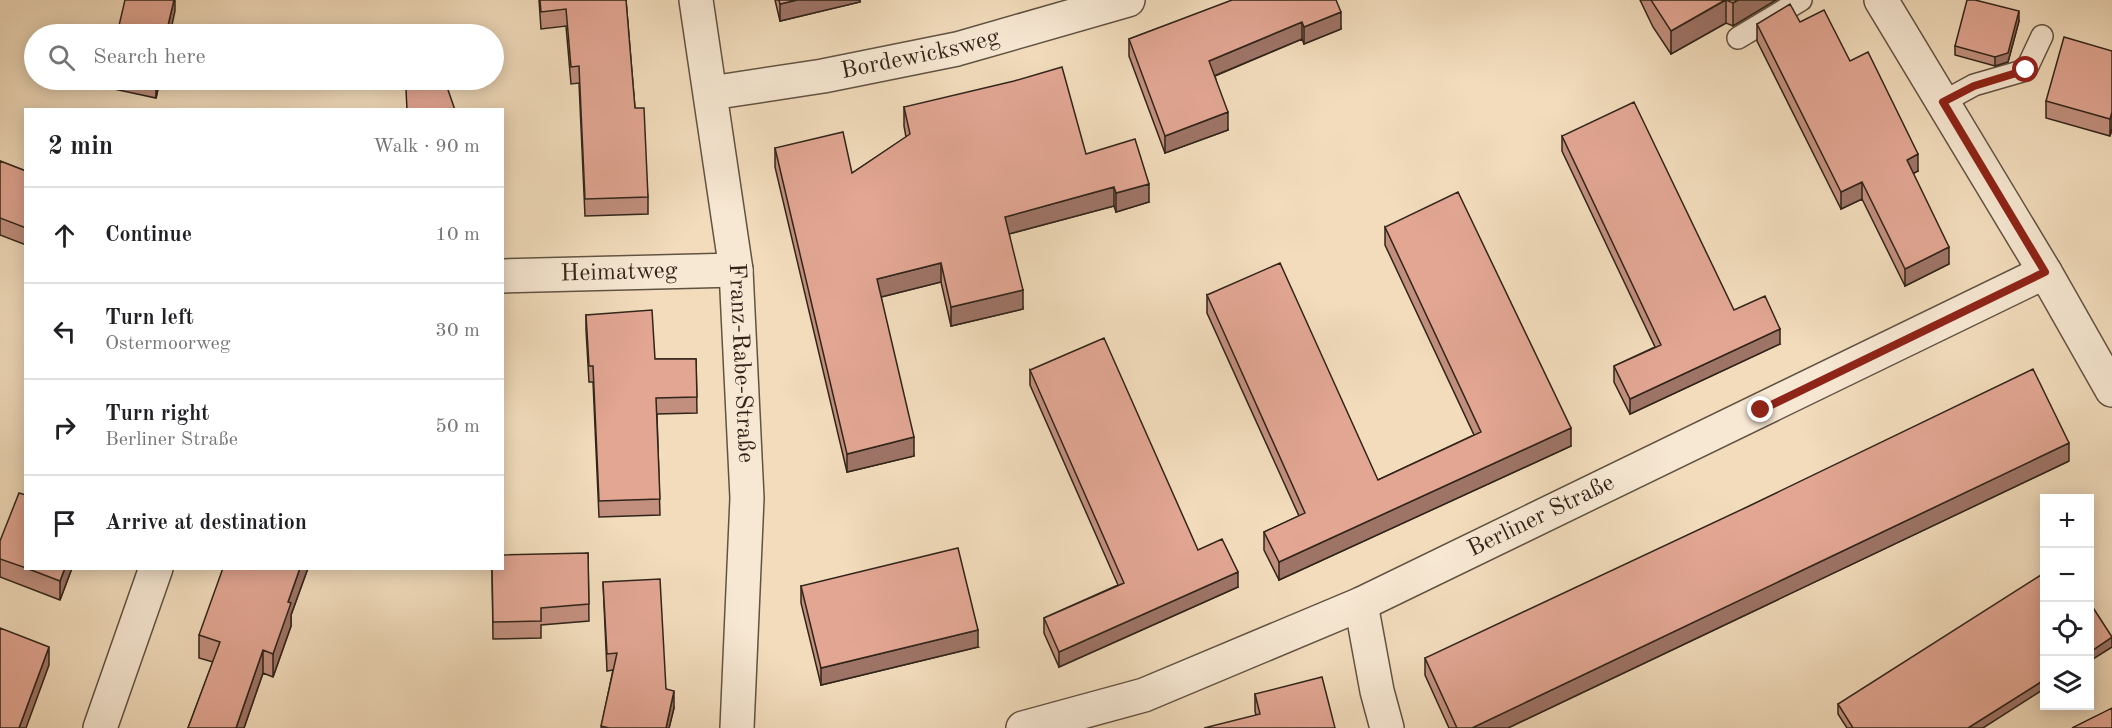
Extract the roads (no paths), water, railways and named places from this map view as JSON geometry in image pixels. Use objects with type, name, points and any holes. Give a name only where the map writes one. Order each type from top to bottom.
[{"type":"street","name":"Franz-Rabe-Straße","points":[[696,0],[736,270],[747,498],[737,728]]},
{"type":"street","name":"Bordewicksweg","points":[[711,93],[823,76],[957,49],[1128,0]]},
{"type":"street","points":[[1881,0],[2045,272],[2112,390]]},
{"type":"street","name":"Heimatweg","points":[[504,276],[736,270]]},
{"type":"street","name":"Berliner Straße","points":[[1023,728],[1144,695],[1361,604],[2045,272]]},
{"type":"street","points":[[100,728],[155,570]]},
{"type":"street","points":[[1361,604],[1377,691],[1388,728]]},
{"type":"lane","points":[[1738,38],[1801,0]]},
{"type":"lane","points":[[1943,102],[1974,86],[2026,70],[2042,36]]}]
